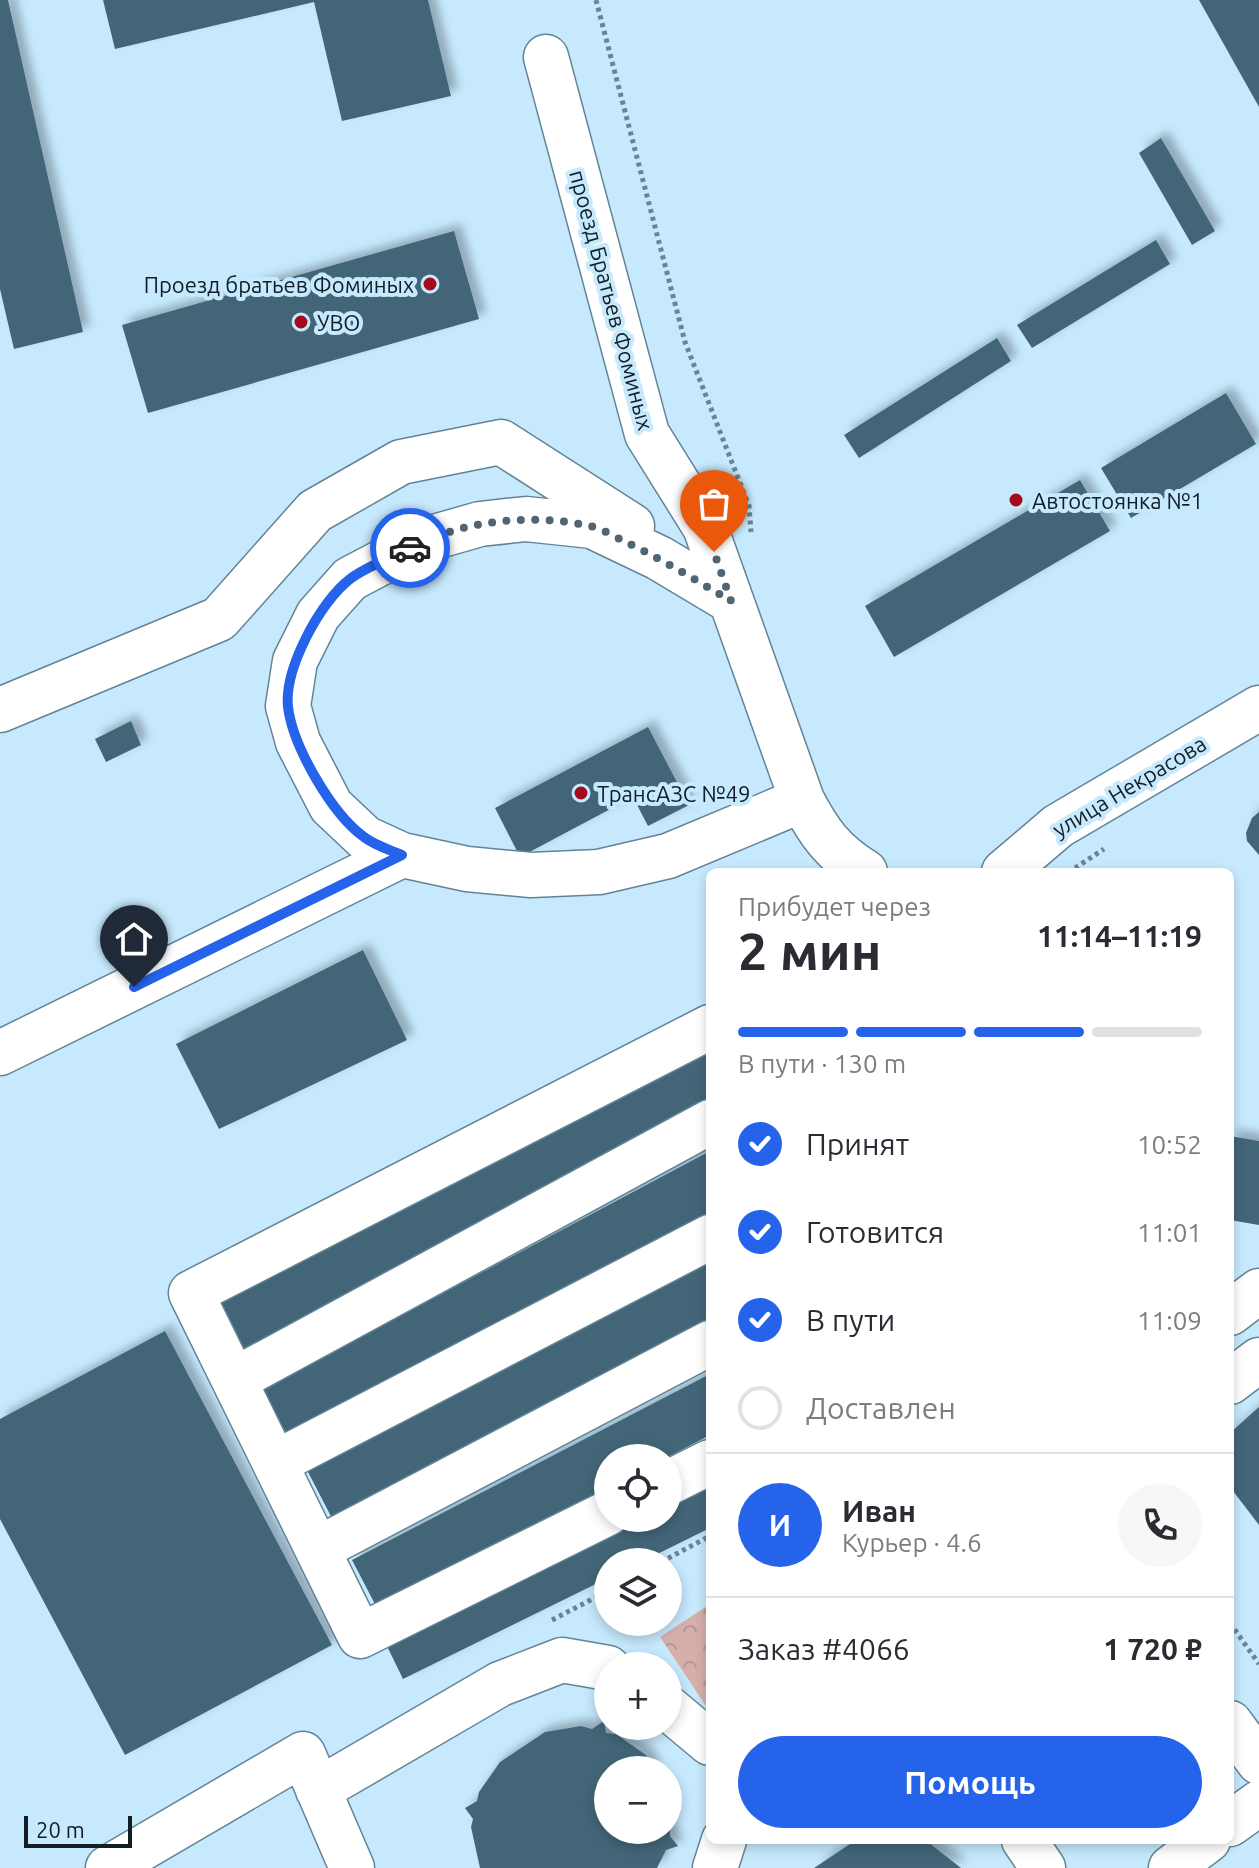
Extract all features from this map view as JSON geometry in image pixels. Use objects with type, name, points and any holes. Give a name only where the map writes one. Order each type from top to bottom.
[{"type":"street","name":"проезд Братьев Фоминых","points":[[546,57],[647,434],[705,527],[802,800],[819,832],[843,858],[859,868]]},
{"type":"street","points":[[0,710],[219,619],[315,511],[401,462],[501,442],[637,530],[659,558]]},
{"type":"street","points":[[731,601],[659,558],[592,526],[526,519],[480,524],[424,540],[350,579],[318,615],[295,661],[288,706],[298,742],[331,806],[365,838],[402,855],[467,869],[531,875],[599,872],[668,856],[802,800]]},
{"type":"street","name":"улица Некрасова","points":[[1009,868],[1058,826],[1259,708]]},
{"type":"street","points":[[0,1053],[402,855]]},
{"type":"street","points":[[594,1520],[360,1636],[191,1293],[706,1029]]},
{"type":"street","points":[[234,1380],[706,1124]]},
{"type":"street","points":[[275,1463],[706,1239]]},
{"type":"street","points":[[1234,1310],[1259,1291]]},
{"type":"street","points":[[318,1549],[706,1345]]},
{"type":"street","points":[[1234,1379],[1259,1360]]},
{"type":"street","points":[[682,1476],[706,1464]]},
{"type":"street","points":[[318,1790],[500,1684],[562,1660],[594,1666]]},
{"type":"street","points":[[682,1720],[706,1740]]},
{"type":"street","points":[[1234,1728],[1259,1762]]},
{"type":"street","points":[[108,1868],[303,1754],[352,1868]]},
{"type":"street","points":[[1234,1821],[1259,1803]]},
{"type":"street","points":[[715,1868],[723,1844]]},
{"type":"street","points":[[1027,1844],[1043,1868]]},
{"type":"street","points":[[1171,1868],[1203,1844]]},
{"type":"path","points":[[596,0],[685,342],[749,506],[752,546]]},
{"type":"path","points":[[682,1551],[706,1538]]},
{"type":"path","points":[[1234,1629],[1259,1664]]},
{"type":"green space","points":[[706,1607],[706,1706],[682,1670],[682,1652],[670,1652],[660,1637],[682,1636],[682,1622]]},
{"type":"building","points":[[0,0],[8,0],[83,332],[14,349],[0,289]]},
{"type":"building","points":[[103,0],[428,0],[451,96],[342,121],[314,2],[115,49]]},
{"type":"building","points":[[1199,0],[1259,0],[1259,107],[1245,82]]},
{"type":"building","points":[[1161,138],[1215,231],[1192,245],[1139,153]]},
{"type":"building","name":"УВО","points":[[454,231],[479,319],[148,413],[122,325]]},
{"type":"building","points":[[1156,240],[1170,264],[1032,348],[1017,325]]},
{"type":"building","points":[[997,338],[1011,361],[859,458],[844,435]]},
{"type":"building","points":[[1226,393],[1256,444],[1131,518],[1101,468]]},
{"type":"building","points":[[1080,480],[1110,531],[894,657],[865,606]]},
{"type":"building","points":[[131,721],[141,745],[106,762],[95,739]]},
{"type":"building","points":[[648,727],[689,805],[648,826],[633,797],[520,857],[495,808]]},
{"type":"building","points":[[1259,812],[1259,855],[1247,841],[1246,833],[1252,818]]},
{"type":"building","points":[[363,950],[407,1040],[219,1129],[176,1044]]},
{"type":"building","points":[[706,1040],[706,1116],[247,1362],[216,1304]]},
{"type":"building","points":[[1234,1137],[1259,1141],[1259,1225],[1234,1221]]},
{"type":"building","points":[[706,1153],[706,1226],[293,1447],[263,1389]]},
{"type":"building","points":[[706,1264],[706,1338],[337,1528],[307,1470]]},
{"type":"building","points":[[165,1331],[332,1645],[125,1755],[0,1519],[0,1419]]},
{"type":"building","points":[[706,1376],[706,1437],[682,1450],[682,1444],[594,1444],[594,1495],[377,1608],[352,1560]]},
{"type":"building","points":[[1259,1407],[1259,1525],[1234,1492],[1234,1429]]},
{"type":"building","points":[[706,1487],[706,1530],[669,1548],[594,1548],[594,1585],[403,1679],[386,1644],[614,1532],[682,1532],[682,1499]]},
{"type":"building","points":[[581,1726],[594,1728],[594,1740],[625,1740],[647,1756],[594,1756],[594,1844],[678,1846],[666,1850],[657,1868],[480,1868],[471,1827],[473,1819],[465,1808],[477,1801],[479,1792],[500,1762],[545,1732]]},
{"type":"building","points":[[850,1844],[931,1844],[961,1868],[814,1868]]},
{"type":"way so far","points":[[410,548],[424,540],[480,524],[526,519],[592,526],[659,558],[731,601],[714,552]]},
{"type":"place","name":"Проезд братьев Фоминых","points":[[430,284]]},
{"type":"place","name":"УВО","points":[[301,322]]},
{"type":"place","name":"Автостоянка №1","points":[[1016,500]]},
{"type":"place","name":"ТрансАЗС №49","points":[[581,793]]},
{"type":"route","points":[[134,987],[402,855],[365,838],[331,806],[298,742],[288,706],[295,661],[318,615],[350,579],[410,548]]}]
